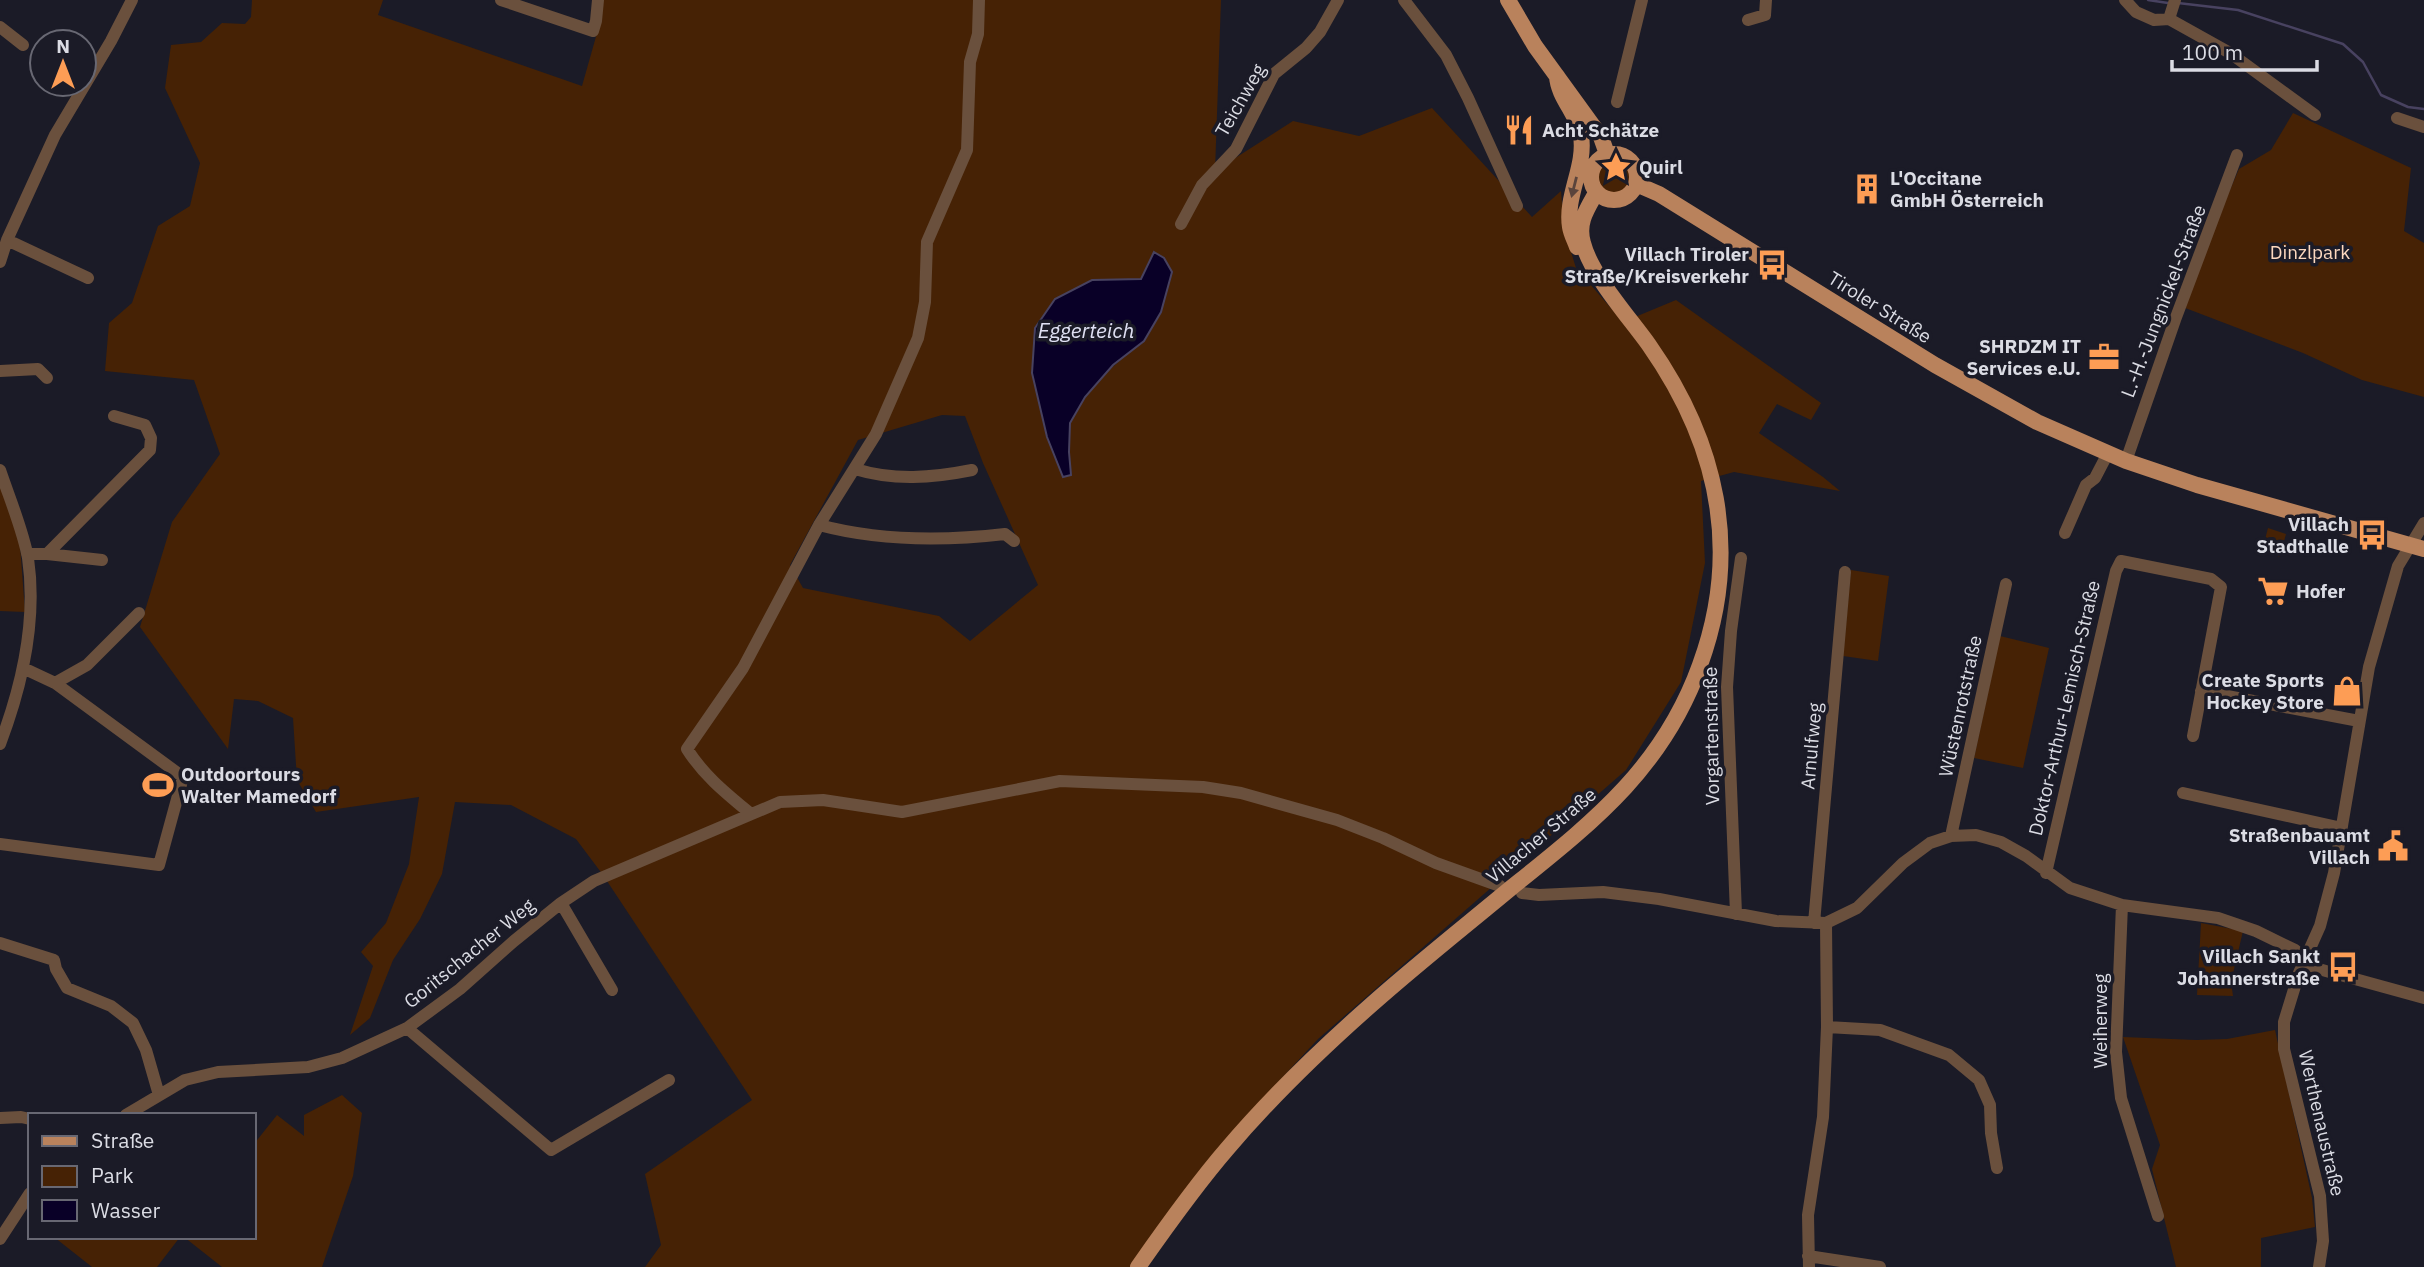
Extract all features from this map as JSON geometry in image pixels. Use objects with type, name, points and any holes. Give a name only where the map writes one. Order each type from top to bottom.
[{"type":"main road","points":[[1508,0],[1557,76],[1601,137],[1607,154]]},
{"type":"main road","points":[[1557,76],[1558,88],[1581,135],[1580,164],[1570,202],[1570,226],[1582,263],[1592,276],[1600,276],[1583,243],[1581,227],[1584,211],[1596,193]]},
{"type":"main road","points":[[1607,154],[1620,154],[1629,159],[1636,169],[1636,184],[1628,195],[1609,200],[1596,193],[1592,186],[1591,172],[1596,161],[1607,154]]},
{"type":"main road","name":"Tiroler Straße","points":[[1636,184],[1659,194],[1935,366],[2037,422],[2126,461],[2196,485],[2417,547]]},
{"type":"main road","name":"Villacher Straße","points":[[1138,1267],[1228,1148],[1269,1103],[1371,1005],[1604,810],[1628,786],[1648,760],[1679,710],[1700,664],[1709,633],[1718,580],[1720,524],[1707,458],[1699,433],[1668,374],[1600,276]]},
{"type":"street","points":[[0,262],[7,240],[55,135],[132,0]]},
{"type":"street","points":[[501,0],[593,31],[598,0]]},
{"type":"street","points":[[751,814],[716,786],[687,749],[743,668],[819,525],[876,434],[918,338],[925,302],[927,242],[967,150],[970,62],[978,34],[979,0]]},
{"type":"street","name":"Teichweg","points":[[1181,224],[1202,186],[1236,149],[1274,74],[1306,48],[1320,32],[1338,0]]},
{"type":"street","points":[[1404,0],[1446,55],[1517,206]]},
{"type":"street","points":[[1617,102],[1642,0]]},
{"type":"street","points":[[1748,20],[1765,15],[1766,0]]},
{"type":"street","points":[[2125,0],[2136,12],[2154,19],[2172,10],[2315,116]]},
{"type":"street","points":[[0,27],[23,44]]},
{"type":"street","points":[[2397,118],[2424,127]]},
{"type":"street","name":"L.-H.-Jungnickel-Straße","points":[[2126,461],[2237,155]]},
{"type":"street","points":[[7,240],[88,278]]},
{"type":"street","points":[[0,371],[38,369],[47,378]]},
{"type":"street","points":[[47,554],[150,450],[151,438],[145,425],[114,415]]},
{"type":"street","points":[[2065,533],[2086,485],[2095,478],[2108,453]]},
{"type":"street","points":[[855,469],[879,476],[935,478],[972,470]]},
{"type":"street","points":[[0,470],[27,554],[31,587],[23,668],[14,707],[0,744]]},
{"type":"street","name":"Werthenaustraße","points":[[2319,1267],[2323,1241],[2320,1196],[2284,1049],[2284,1022],[2305,958],[2320,926],[2334,873],[2369,667],[2398,566],[2417,547],[2424,523]]},
{"type":"street","points":[[819,525],[848,533],[951,539],[1005,534],[1014,541]]},
{"type":"street","points":[[27,554],[102,560]]},
{"type":"street","name":"Vorgartenstraße","points":[[1736,914],[1727,687],[1741,558]]},
{"type":"street","name":"Doktor-Arthur-Lemisch-Straße","points":[[2046,873],[2116,571],[2121,561],[2211,579],[2221,587],[2201,691]]},
{"type":"street","name":"Arnulfweg","points":[[1809,1261],[1808,1215],[1823,1117],[1827,1027],[1820,923],[1845,572]]},
{"type":"street","name":"Wüstenrotstraße","points":[[1951,836],[2006,584]]},
{"type":"street","points":[[55,683],[87,665],[139,613]]},
{"type":"street","points":[[0,844],[159,865],[183,777],[55,683],[23,668]]},
{"type":"street","points":[[2193,736],[2201,691],[2359,721]]},
{"type":"street","name":"Goritschacher Weg","points":[[130,1113],[185,1080],[218,1072],[309,1067],[342,1058],[407,1028],[460,989],[561,903],[594,881],[780,802],[823,800],[902,811],[1060,781],[1203,787],[1241,793],[1338,820],[1436,863],[1500,886]]},
{"type":"street","points":[[2183,793],[2342,828]]},
{"type":"street","points":[[1521,893],[1539,895],[1602,892],[1659,899],[1776,921],[1820,923],[1857,908],[1903,863],[1930,844],[1951,836],[1976,835],[2001,842],[2026,856],[2070,888],[2122,905],[2218,918],[2256,931],[2295,950],[2315,968],[2424,998]]},
{"type":"street","points":[[561,903],[612,990]]},
{"type":"street","name":"Weiherweg","points":[[2122,905],[2116,1052],[2121,1098],[2158,1216]]},
{"type":"street","points":[[0,943],[54,960],[67,988],[111,1006],[133,1023],[146,1050],[159,1095]]},
{"type":"street","points":[[1827,1027],[1880,1030],[1949,1055],[1979,1080],[1990,1105],[1990,1133],[1997,1168]]},
{"type":"street","points":[[407,1028],[551,1150],[668,1080]]},
{"type":"street","points":[[0,1118],[28,1119]]},
{"type":"street","points":[[0,1239],[28,1196]]},
{"type":"street","points":[[1809,1261],[1880,1267]]},
{"type":"green space","points":[[252,0],[383,0],[378,15],[582,86],[601,19],[602,0],[1221,0],[1215,171],[1293,121],[1359,136],[1432,108],[1532,217],[1561,191],[1564,229],[1576,268],[1623,322],[1676,300],[1821,403],[1811,420],[1777,404],[1759,433],[1840,491],[1734,472],[1701,481],[1705,563],[1681,682],[1626,770],[1318,1039],[1254,1108],[1132,1267],[645,1267],[661,1245],[645,1174],[752,1100],[603,875],[576,839],[511,805],[455,802],[442,874],[420,919],[393,960],[370,1018],[350,1035],[373,966],[361,952],[386,923],[409,864],[419,797],[316,812],[297,780],[293,718],[258,701],[234,699],[228,749],[140,627],[172,522],[220,454],[194,380],[105,371],[109,323],[132,303],[158,226],[190,206],[200,163],[165,88],[171,45],[201,42],[222,23],[245,24],[251,17]],"holes":[[[1154,252],[1144,341],[1100,379],[1080,402],[1069,432],[1071,475],[1063,477],[1047,437],[1032,373],[1035,328],[1141,279]],[[942,415],[965,416],[983,463],[1038,585],[970,641],[939,616],[803,588],[790,565],[858,440]]]},
{"type":"green space","name":"Dinzlpark","points":[[2293,113],[2411,168],[2404,231],[2424,243],[2424,397],[2362,380],[2303,353],[2180,306],[2239,169],[2271,150]]},
{"type":"green space","points":[[1614,158],[1627,164],[1633,177],[1627,190],[1614,196],[1601,190],[1595,177],[1601,164]]},
{"type":"green space","points":[[0,480],[20,545],[25,612],[0,611]]},
{"type":"green space","points":[[2268,528],[2286,534],[2278,557],[2279,550],[2263,547]]},
{"type":"green space","points":[[1851,570],[1889,576],[1878,661],[1843,656]]},
{"type":"green space","points":[[2000,636],[2049,648],[2023,768],[1974,758]]},
{"type":"green space","points":[[2201,923],[2243,931],[2231,982],[2233,996],[2197,995]]},
{"type":"green space","points":[[2275,1030],[2312,1198],[2315,1227],[2261,1238],[2261,1267],[2176,1267],[2152,1169],[2160,1145],[2123,1037],[2227,1039]]},
{"type":"green space","points":[[342,1095],[362,1113],[353,1176],[322,1267],[222,1267],[187,1239],[256,1239],[256,1141],[277,1115],[304,1136],[304,1115]]},
{"type":"green space","points":[[57,1239],[178,1239],[157,1267],[92,1267]]},
{"type":"water","name":"Eggerteich","points":[[1154,252],[1164,258],[1172,272],[1161,312],[1144,341],[1113,365],[1085,397],[1070,423],[1071,475],[1063,477],[1047,437],[1032,373],[1035,328],[1055,299],[1092,280],[1141,279]]},
{"type":"waterway","points":[[2148,0],[2168,3]]},
{"type":"waterway","points":[[2178,3],[2238,10],[2343,44],[2363,62],[2381,95],[2408,107],[2424,109]]},
{"type":"place","name":"Acht Schätze","points":[[1519,130]]},
{"type":"place","name":"Quirl","points":[[1616,167]]},
{"type":"place","name":"L'Occitane GmbH Österreich","points":[[1867,189]]},
{"type":"place","name":"Villach Tiroler Straße/Kreisverkehr","points":[[1772,265]]},
{"type":"place","name":"SHRDZM IT Services e.U.","points":[[2104,357]]},
{"type":"place","name":"Villach Stadthalle","points":[[2372,535]]},
{"type":"place","name":"Hofer","points":[[2273,591]]},
{"type":"place","name":"Create Sports Hockey Store","points":[[2347,691]]},
{"type":"place","name":"Outdoortours Walter Mamedorf","points":[[158,785]]},
{"type":"place","name":"Straßenbauamt Villach","points":[[2393,846]]},
{"type":"place","name":"Villach Sankt Johannerstraße","points":[[2343,967]]}]
